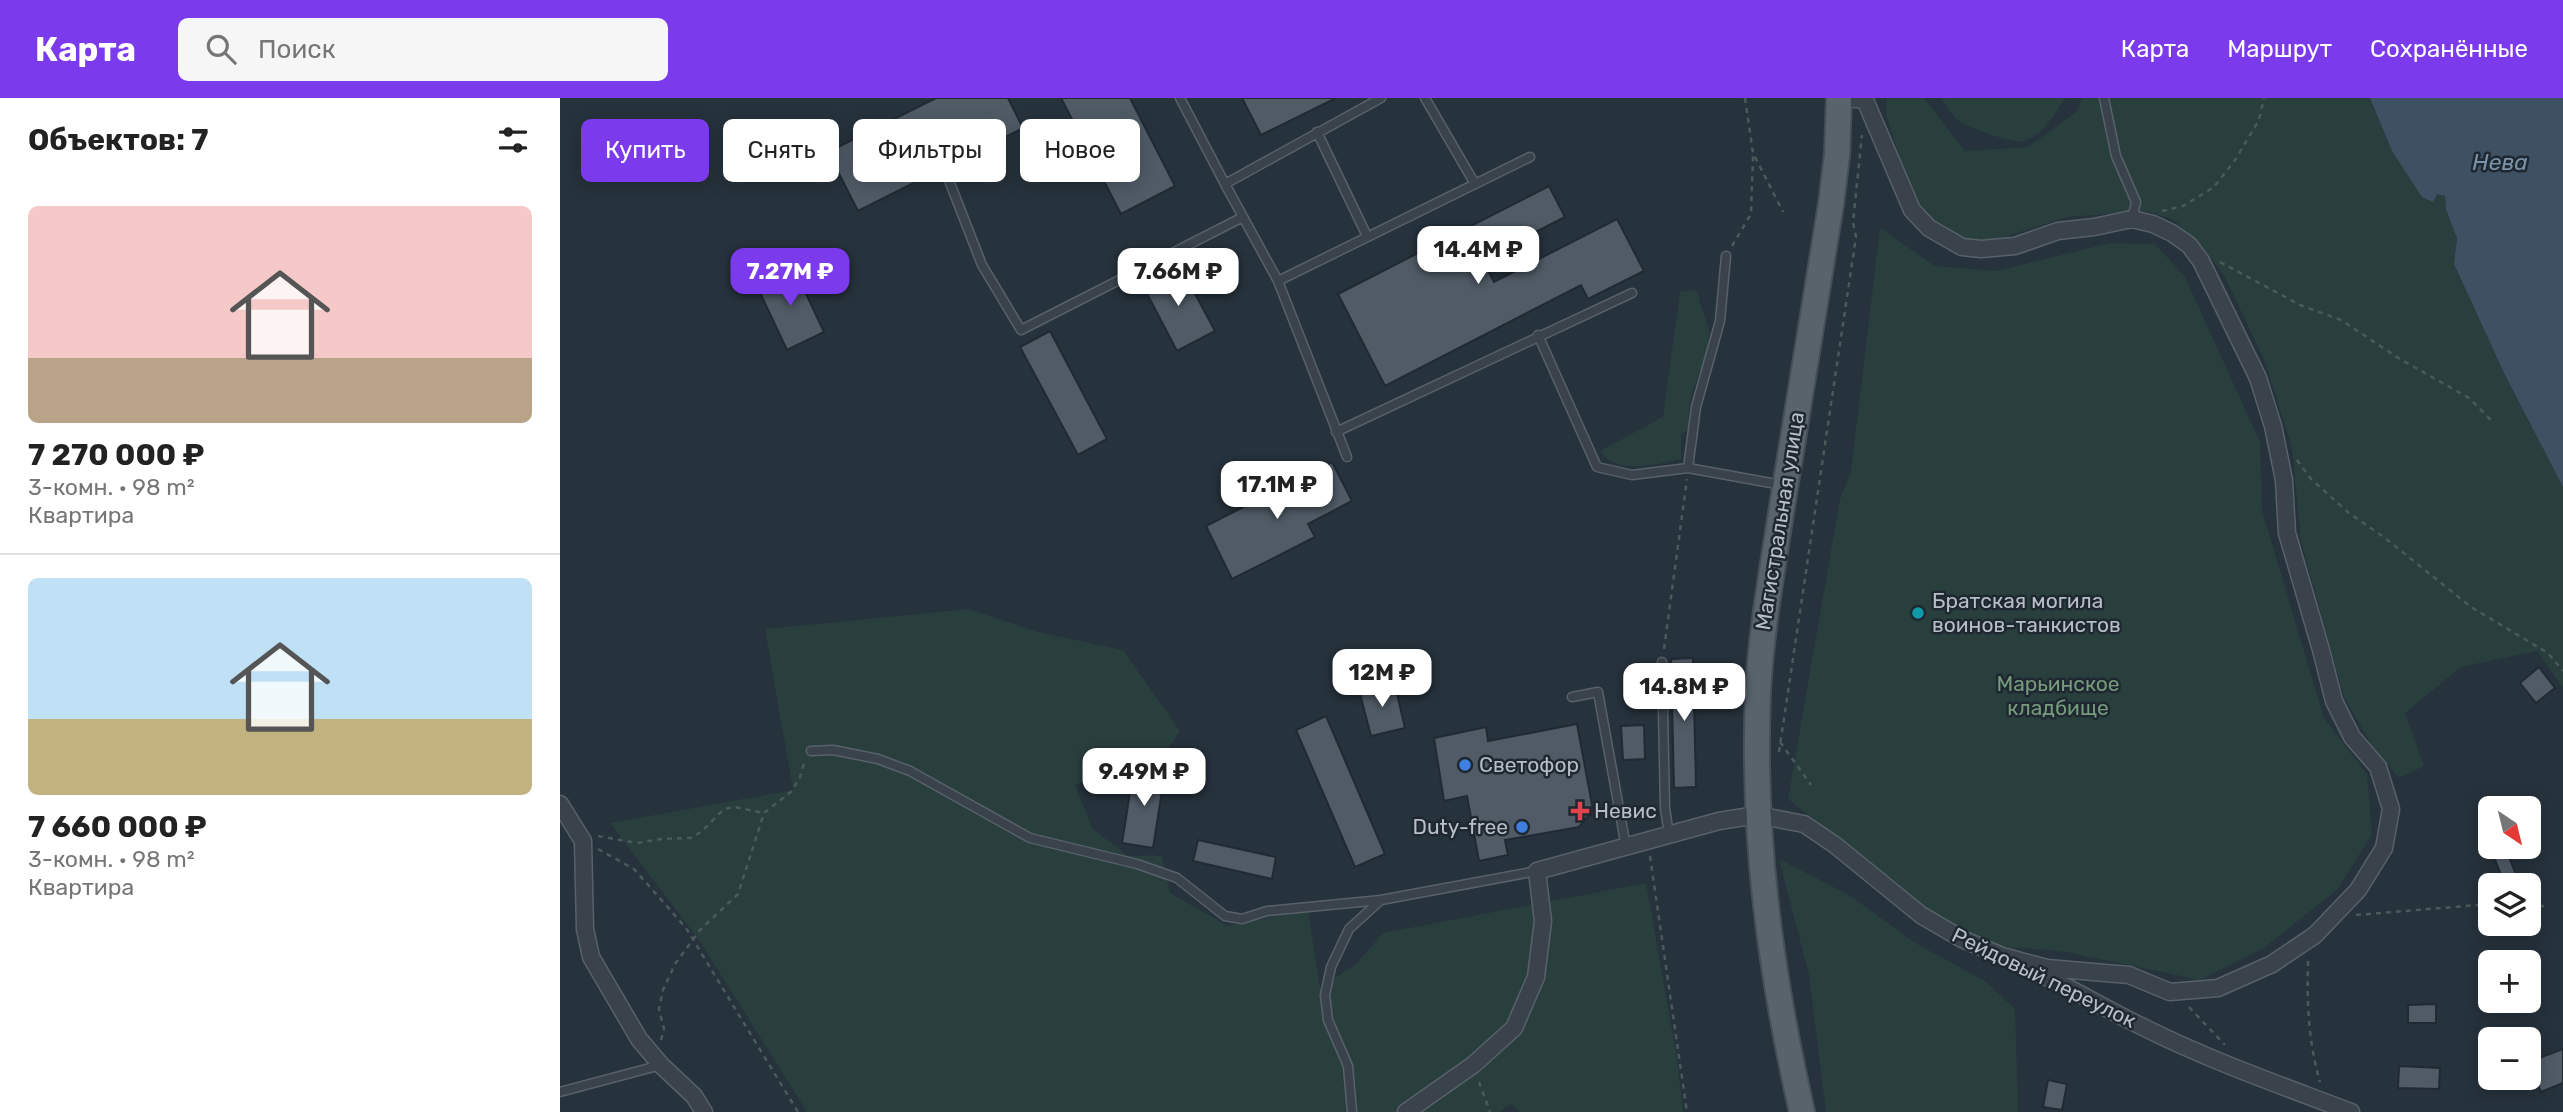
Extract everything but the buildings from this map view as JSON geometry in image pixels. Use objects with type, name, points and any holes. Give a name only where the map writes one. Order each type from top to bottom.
[{"type":"main road","name":"Магистральная улица","points":[[1802,1112],[1769,941],[1757,815],[1758,691],[1785,485],[1831,204],[1837,155],[1839,98]]},
{"type":"street","points":[[1845,98],[1865,100],[1912,211],[1929,228],[1962,247],[1981,249],[2015,246],[2058,231],[2132,219],[2153,224],[2189,245],[2201,261],[2258,378],[2273,426],[2284,480],[2287,533],[2334,701],[2352,737],[2378,767],[2391,809],[2384,848],[2358,890],[2315,935],[2272,964],[2233,983],[2218,988],[2169,992],[2129,975],[2047,968],[2006,957]]},
{"type":"street","points":[[560,804],[581,838],[585,929],[591,957],[639,1039],[694,1096],[704,1112]]},
{"type":"street","name":"Рейдовый переулок","points":[[1537,872],[1719,821],[1757,815],[1804,824],[1835,845],[1921,915],[1962,939],[2073,988],[2143,1027],[2192,1050],[2251,1076],[2351,1112]]},
{"type":"street","points":[[1406,1112],[1473,1065],[1514,1028],[1536,977],[1543,921],[1537,872]]},
{"type":"lane","points":[[1180,98],[1278,281],[1347,457]]},
{"type":"lane","points":[[1225,184],[1381,98]]},
{"type":"lane","points":[[1425,98],[1475,184]]},
{"type":"lane","points":[[2104,98],[2116,156],[2136,202],[2132,219]]},
{"type":"lane","points":[[1317,132],[1367,236]]},
{"type":"lane","points":[[1278,281],[1530,157]]},
{"type":"lane","points":[[950,183],[982,265],[1021,330],[1243,217]]},
{"type":"lane","points":[[1688,468],[1696,407],[1720,321],[1726,256]]},
{"type":"lane","points":[[1336,432],[1632,293]]},
{"type":"lane","points":[[1538,335],[1597,467],[1632,475],[1688,468],[1785,485]]},
{"type":"lane","points":[[1662,662],[1665,808],[1669,835]]},
{"type":"lane","points":[[1572,697],[1598,692],[1626,847]]},
{"type":"lane","points":[[811,751],[833,750],[878,759],[910,771],[1030,838],[1137,864],[1177,878],[1225,916],[1242,919],[1267,911],[1381,900],[1537,872]]},
{"type":"lane","points":[[1352,1112],[1348,1066],[1328,1020],[1325,995],[1331,967],[1349,929],[1381,900]]},
{"type":"lane","points":[[560,1092],[657,1060]]},
{"type":"path","points":[[1726,256],[1751,214],[1753,153],[1745,98]]},
{"type":"path","points":[[2132,219],[2183,205],[2214,187],[2235,160],[2259,120],[2264,98]]},
{"type":"path","points":[[1811,785],[1780,742],[1856,237],[1853,222],[1865,100]]},
{"type":"path","points":[[1753,153],[1783,212]]},
{"type":"path","points":[[2214,257],[2300,305],[2341,320],[2400,359],[2469,398],[2492,421]]},
{"type":"path","points":[[2296,457],[2311,478],[2349,513],[2385,538],[2471,607],[2548,653],[2563,671]]},
{"type":"path","points":[[1662,662],[1688,468]]},
{"type":"path","points":[[657,1060],[664,1029],[659,1009],[663,990],[675,964],[699,930],[738,894],[764,813],[792,791],[811,751]]},
{"type":"path","points":[[581,838],[611,837],[637,843],[690,838],[701,832],[724,809],[734,807],[764,813]]},
{"type":"path","points":[[581,838],[634,869],[686,928],[798,1112]]},
{"type":"path","points":[[1648,841],[1687,1112]]},
{"type":"path","points":[[2350,915],[2478,905]]},
{"type":"path","points":[[2541,906],[2549,906]]},
{"type":"path","points":[[2308,958],[2307,1005],[2311,1051],[2330,1104]]},
{"type":"path","points":[[2169,992],[2194,1010],[2232,1052]]},
{"type":"path","points":[[1473,1065],[1490,1112]]},
{"type":"green space","points":[[1887,98],[1924,98],[1965,151],[2028,147],[2076,112],[2082,98],[2370,98],[2392,151],[2437,194],[2445,196],[2446,211],[2457,238],[2454,264],[2504,373],[2563,487],[2563,688],[2537,651],[2461,667],[2405,713],[2424,766],[2399,778],[2371,744],[2344,697],[2301,541],[2292,448],[2266,364],[2225,277],[2203,247],[2174,220],[2146,211],[2067,217],[1992,241],[1947,237],[1912,198],[1886,114]]},
{"type":"green space","points":[[1941,98],[2065,98],[2043,129],[2031,138],[2018,141],[1962,123],[1955,118]]},
{"type":"green space","name":"Марьинское кладбище","points":[[1880,228],[1935,266],[1997,271],[2110,243],[2155,244],[2185,277],[2260,442],[2262,510],[2324,718],[2367,774],[2372,834],[2338,889],[2264,948],[2200,980],[2061,951],[1992,946],[1929,910],[1788,799],[1840,499],[1851,471]]},
{"type":"green space","points":[[1692,290],[1699,293],[1709,331],[1705,356],[1690,404],[1690,429],[1681,434],[1681,459],[1638,466],[1616,464],[1600,451],[1663,417],[1680,292]]},
{"type":"green space","points":[[969,609],[1038,632],[1123,650],[1180,731],[1159,762],[1122,764],[1075,785],[1093,829],[1128,856],[1162,856],[1170,893],[1228,926],[1308,910],[1320,988],[1357,963],[1383,933],[1646,883],[1677,1059],[1683,1112],[1520,1112],[1511,1103],[1500,1112],[807,1112],[699,940],[610,823],[793,790],[765,629]]},
{"type":"green space","points":[[1779,859],[1849,895],[1917,944],[1985,981],[2015,1009],[2018,1112],[1826,1112],[1809,975]]},
{"type":"water","name":"Нева","points":[[2370,98],[2563,98],[2563,487],[2504,373],[2454,264],[2457,238],[2446,210],[2445,196],[2437,194],[2433,202],[2422,197],[2392,151]]},
{"type":"place","name":"Братская могила воинов-танкистов","points":[[1918,613]]},
{"type":"place","name":"Светофор","points":[[1465,765]]},
{"type":"place","name":"Невис","points":[[1580,811]]},
{"type":"place","name":"Duty-free","points":[[1522,827]]}]
